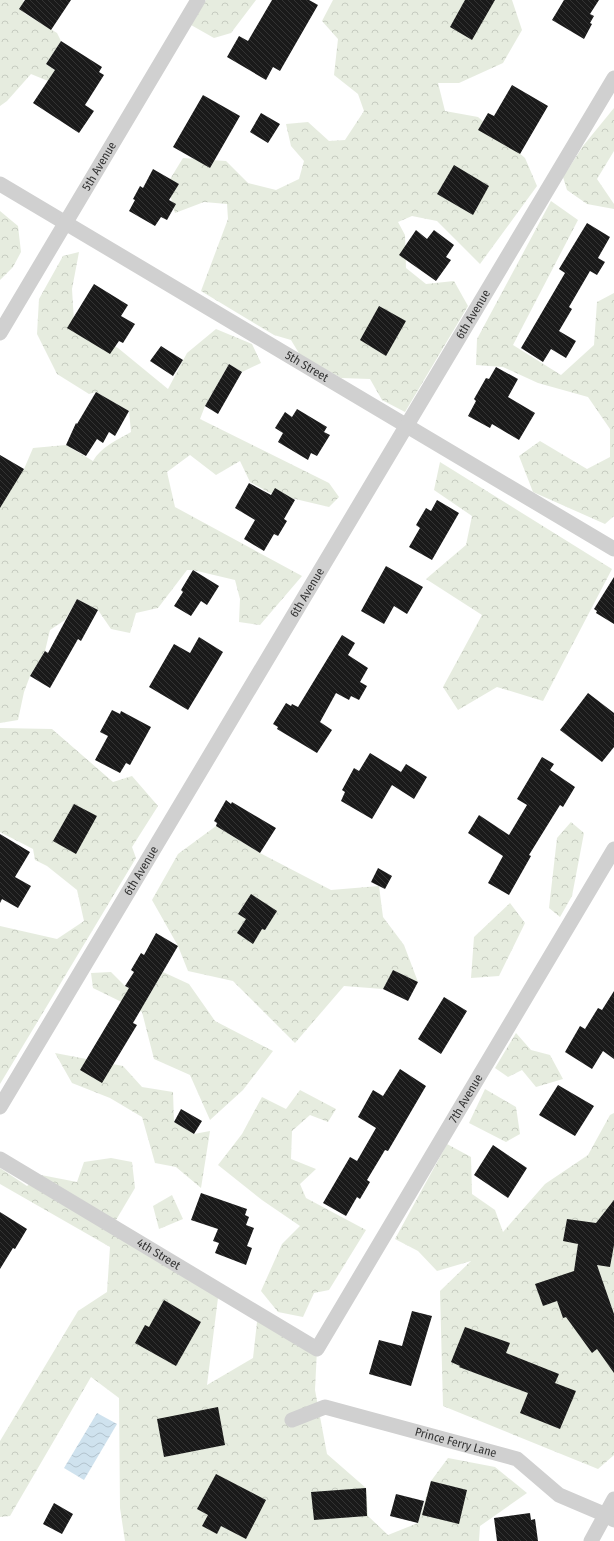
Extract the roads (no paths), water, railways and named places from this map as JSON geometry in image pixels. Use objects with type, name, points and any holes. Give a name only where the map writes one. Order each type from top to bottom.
[{"type":"street","name":"5th Avenue","points":[[0,333],[198,0]]},
{"type":"street","name":"6th Avenue","points":[[0,1107],[614,78]]},
{"type":"street","name":"5th Street","points":[[0,184],[614,549]]},
{"type":"street","name":"7th Avenue","points":[[318,1349],[614,849]]},
{"type":"street","name":"4th Street","points":[[0,1160],[318,1349]]},
{"type":"street","name":"Prince Ferry Lane","points":[[292,1420],[324,1407],[517,1459],[559,1495],[610,1518]]},
{"type":"street","points":[[591,1541],[610,1518],[614,1499]]},
{"type":"water","points":[[97,1413],[117,1424],[84,1480],[64,1468]]}]
